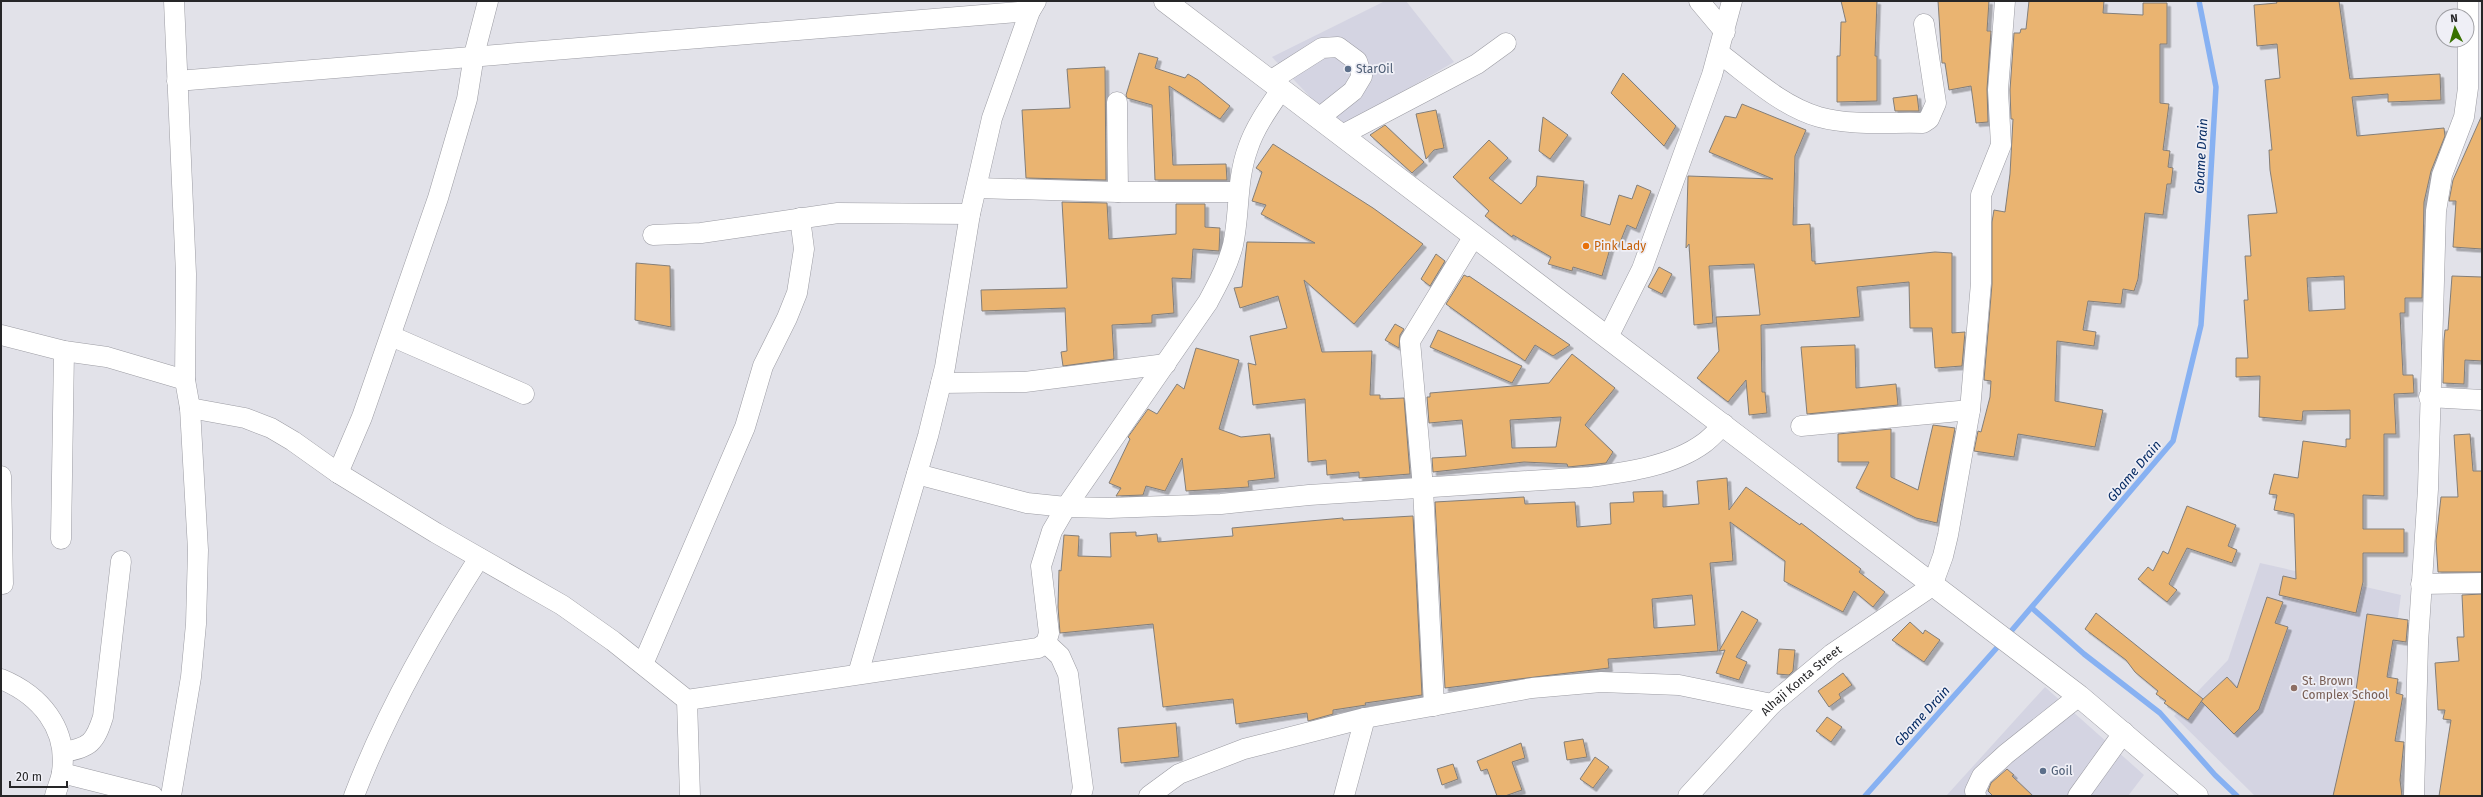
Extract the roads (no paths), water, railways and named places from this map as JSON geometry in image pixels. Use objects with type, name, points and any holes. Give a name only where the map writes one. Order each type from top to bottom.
[{"type":"main road","points":[[1165,1],[1608,338],[1724,424],[1932,586],[2079,696],[2124,732],[2197,796]]},
{"type":"street","points":[[170,796],[191,677],[196,624],[198,550],[190,408],[185,380],[186,274],[174,1]]},
{"type":"street","points":[[338,473],[362,417],[438,198],[467,99],[474,55],[488,1]]},
{"type":"street","points":[[1699,1],[1725,32]]},
{"type":"street","points":[[1608,338],[1642,269],[1719,53],[1732,1]]},
{"type":"street","points":[[1932,586],[1943,556],[1948,535],[1970,410],[1981,283],[1981,195],[2001,145],[1998,90],[2005,1]]},
{"type":"street","points":[[2414,796],[2421,584],[2428,489],[2429,398],[2436,211],[2442,175],[2464,117],[2468,88],[2468,1]]},
{"type":"street","points":[[177,81],[1033,6],[992,118],[970,214],[941,383],[917,474],[858,674]]},
{"type":"street","points":[[1719,53],[1785,102],[1819,117],[1837,120],[1923,123],[1929,119],[1936,103],[1924,24]]},
{"type":"street","points":[[1342,136],[1477,64],[1506,43]]},
{"type":"street","points":[[190,408],[245,418],[270,428],[293,441],[338,473],[479,558],[562,605],[643,664],[687,700],[1038,648],[1046,643],[1048,633],[1041,566],[1047,542],[1066,507],[1208,302],[1225,268],[1233,245],[1237,192],[1248,148],[1276,86],[1322,48],[1338,47],[1357,61],[1362,76],[1353,91],[1319,118]]},
{"type":"street","points":[[1117,102],[1118,192]]},
{"type":"street","points":[[977,188],[1118,192],[1237,192]]},
{"type":"street","points":[[653,235],[701,233],[800,218],[845,213],[970,214]]},
{"type":"street","points":[[643,664],[742,434],[763,366],[787,318],[797,293],[804,249],[800,218]]},
{"type":"street","points":[[1434,706],[1423,488],[1410,341],[1474,236]]},
{"type":"street","points":[[1,335],[64,351],[107,357],[185,380]]},
{"type":"street","points":[[391,336],[524,394]]},
{"type":"street","points":[[61,539],[64,351]]},
{"type":"street","points":[[941,383],[1025,382],[1166,364]]},
{"type":"street","points":[[2429,398],[2482,400]]},
{"type":"street","points":[[1801,426],[1970,410]]},
{"type":"street","points":[[917,474],[999,497],[1066,507],[1221,504],[1423,488],[1590,477],[1620,473],[1672,460],[1704,444],[1724,424]]},
{"type":"street","points":[[1,476],[3,584]]},
{"type":"street","points":[[354,796],[383,728],[415,667],[444,614],[479,558]]},
{"type":"street","points":[[63,752],[82,749],[97,736],[102,717],[121,561]]},
{"type":"street","points":[[2421,584],[2482,583]]},
{"type":"street","name":"Alhaji Konta Street","points":[[1688,796],[1772,704],[1832,654],[1932,586]]},
{"type":"street","points":[[1046,643],[1060,656],[1068,674],[1083,788],[1081,796]]},
{"type":"street","points":[[1,679],[18,686],[39,701],[54,720],[63,752],[62,773],[55,796]]},
{"type":"street","points":[[1149,796],[1179,774],[1244,749],[1365,718],[1532,688],[1601,682],[1679,684],[1772,704]]},
{"type":"street","points":[[1976,796],[1975,791],[1982,776],[2006,754],[2079,696]]},
{"type":"street","points":[[687,700],[690,796]]},
{"type":"street","points":[[1344,796],[1365,718]]},
{"type":"street","points":[[2078,796],[2124,732]]},
{"type":"street","points":[[62,773],[153,796]]},
{"type":"waterway","name":"Gbame Drain","points":[[2007,636],[2173,441],[2201,325],[2216,87],[2199,1]]},
{"type":"waterway","points":[[2032,608],[2084,654],[2160,713],[2215,775],[2237,796]]},
{"type":"waterway","name":"Gbame Drain","points":[[1865,796],[2002,642]]},
{"type":"place","name":"StarOil","points":[[1348,69]]},
{"type":"place","name":"Pink Lady","points":[[1586,246]]},
{"type":"place","name":"St. Brown Complex School","points":[[2294,688]]},
{"type":"place","name":"Goil","points":[[2043,771]]}]
